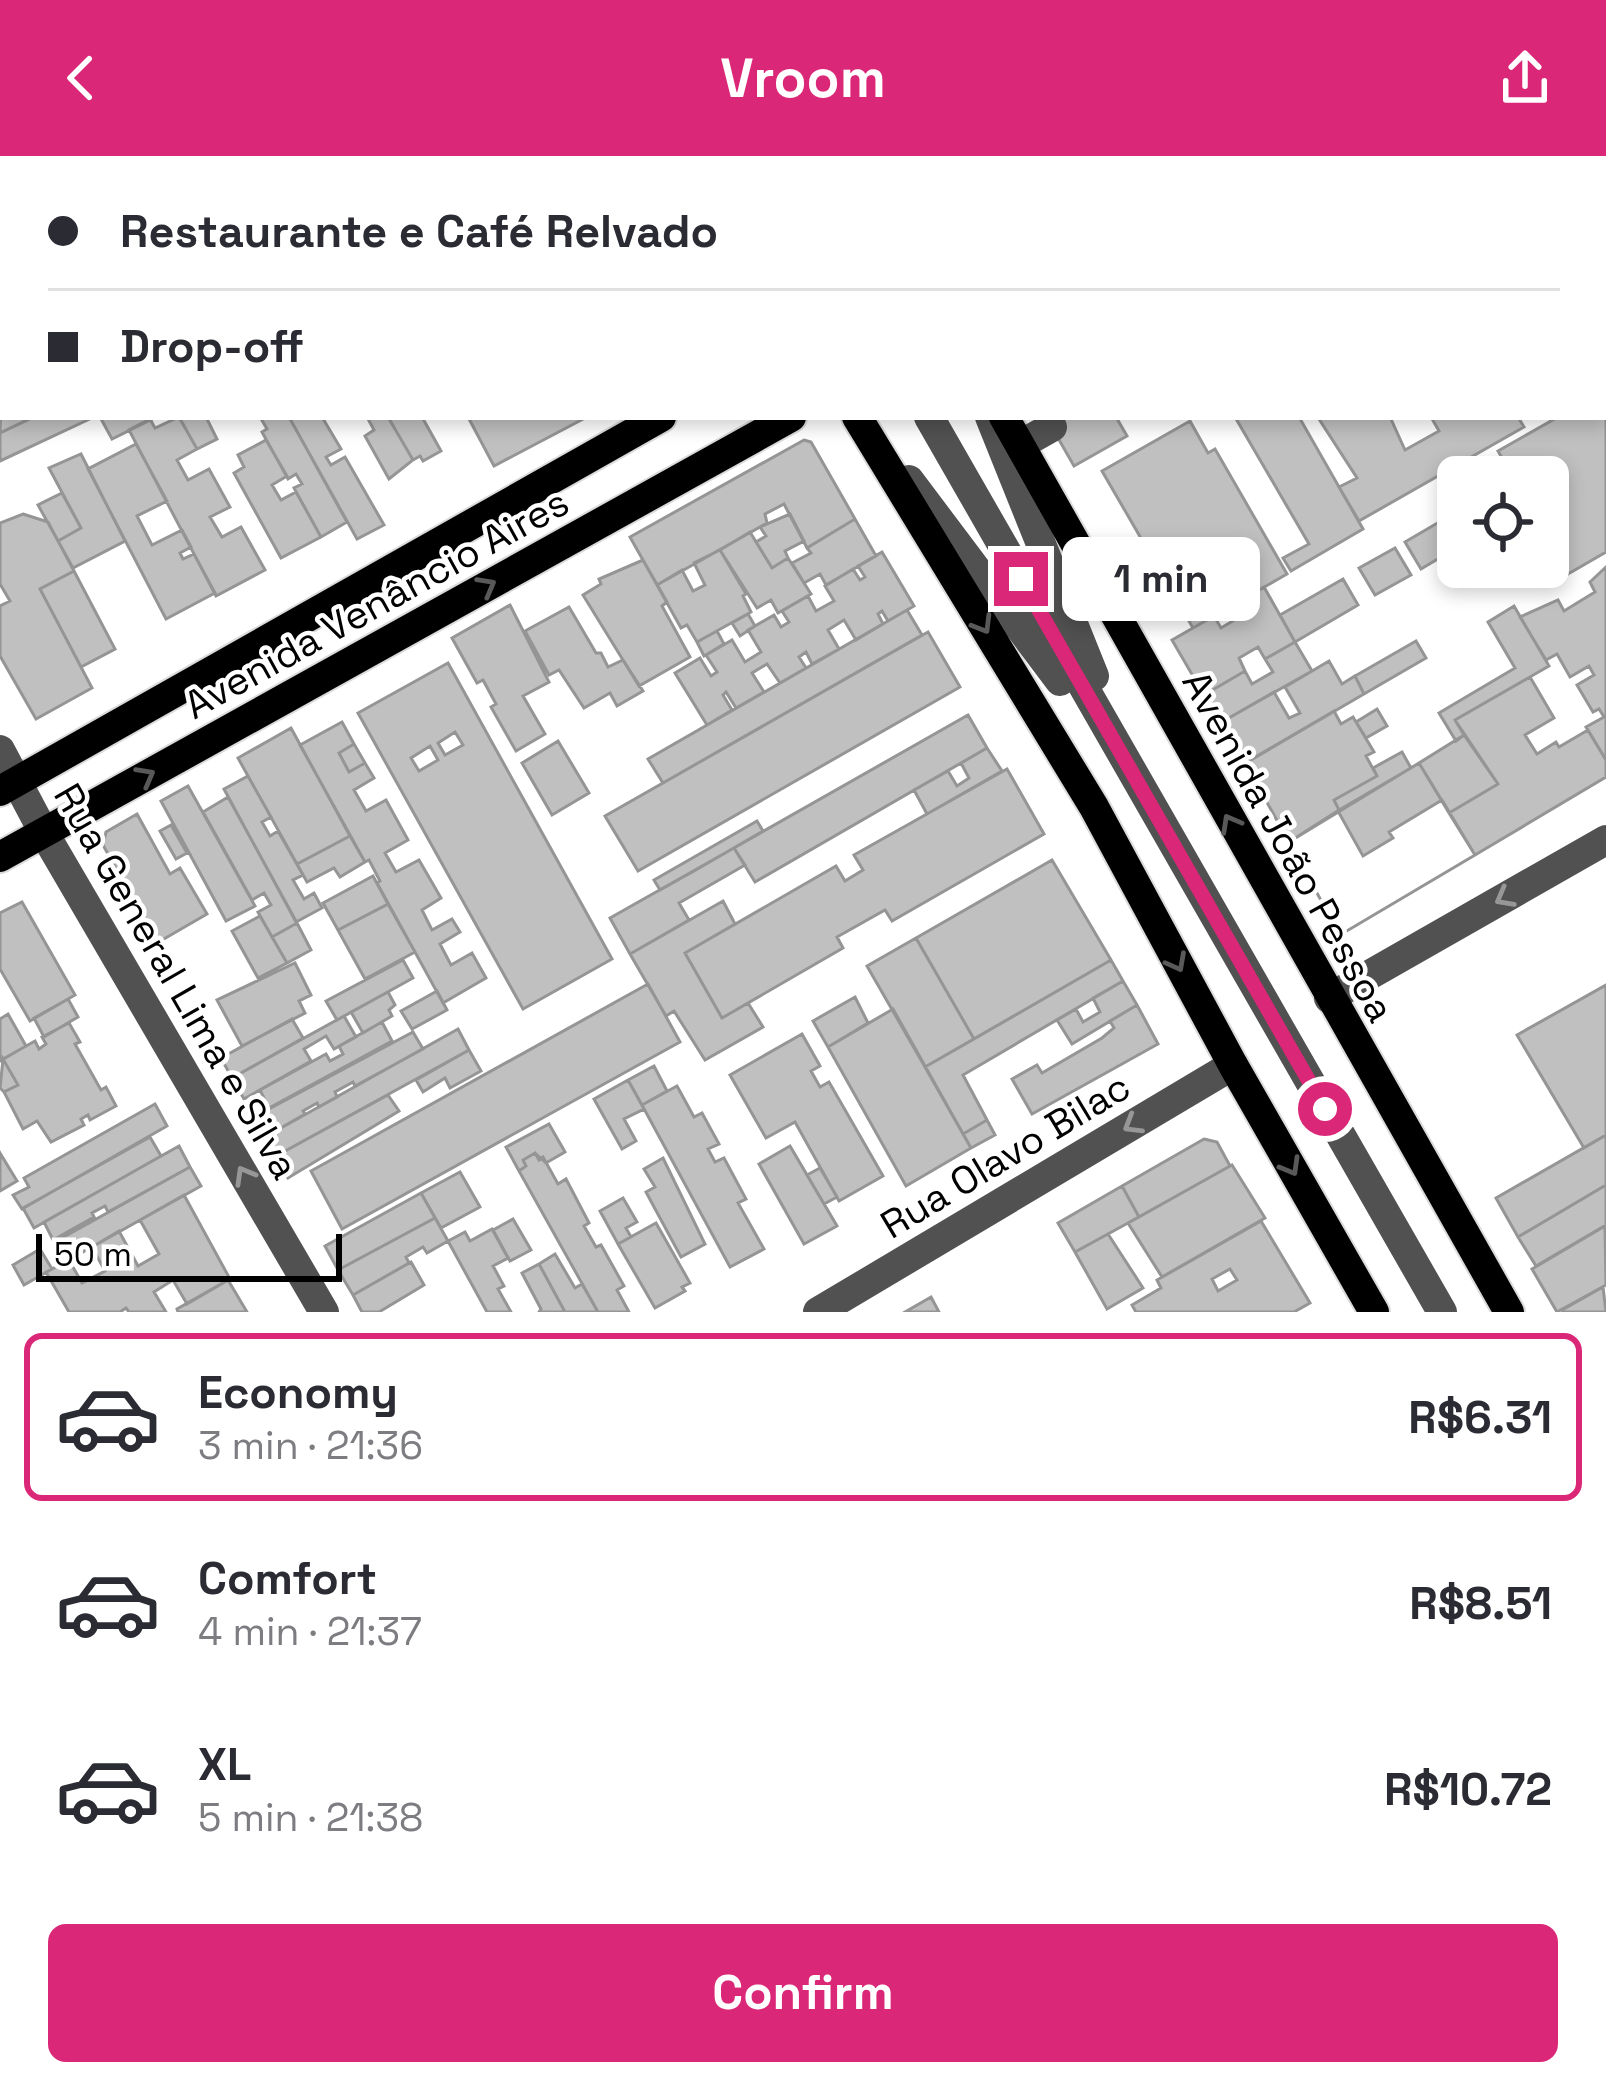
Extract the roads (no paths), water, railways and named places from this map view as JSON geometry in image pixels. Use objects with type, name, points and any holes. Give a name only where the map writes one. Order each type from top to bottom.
[{"type":"main road","name":"Avenida Venâncio Aires","points":[[9,786],[656,420]]},
{"type":"main road","name":"Avenida Venâncio Aires","points":[[0,857],[785,420]]},
{"type":"main road","points":[[861,420],[1094,808],[1233,1065],[1375,1312]]},
{"type":"main road","name":"Avenida João Pessoa","points":[[1006,420],[1509,1312]]},
{"type":"street","points":[[861,420],[1136,782]]},
{"type":"street","points":[[931,420],[1442,1312]]},
{"type":"street","points":[[991,420],[1136,782]]},
{"type":"street","points":[[1020,445],[1052,427]]},
{"type":"street","name":"Rua General Lima e Silva","points":[[0,750],[9,786],[44,833],[325,1312]]},
{"type":"street","points":[[1329,998],[1606,840]]},
{"type":"street","name":"Rua Olavo Bilac","points":[[818,1312],[1233,1065]]}]
